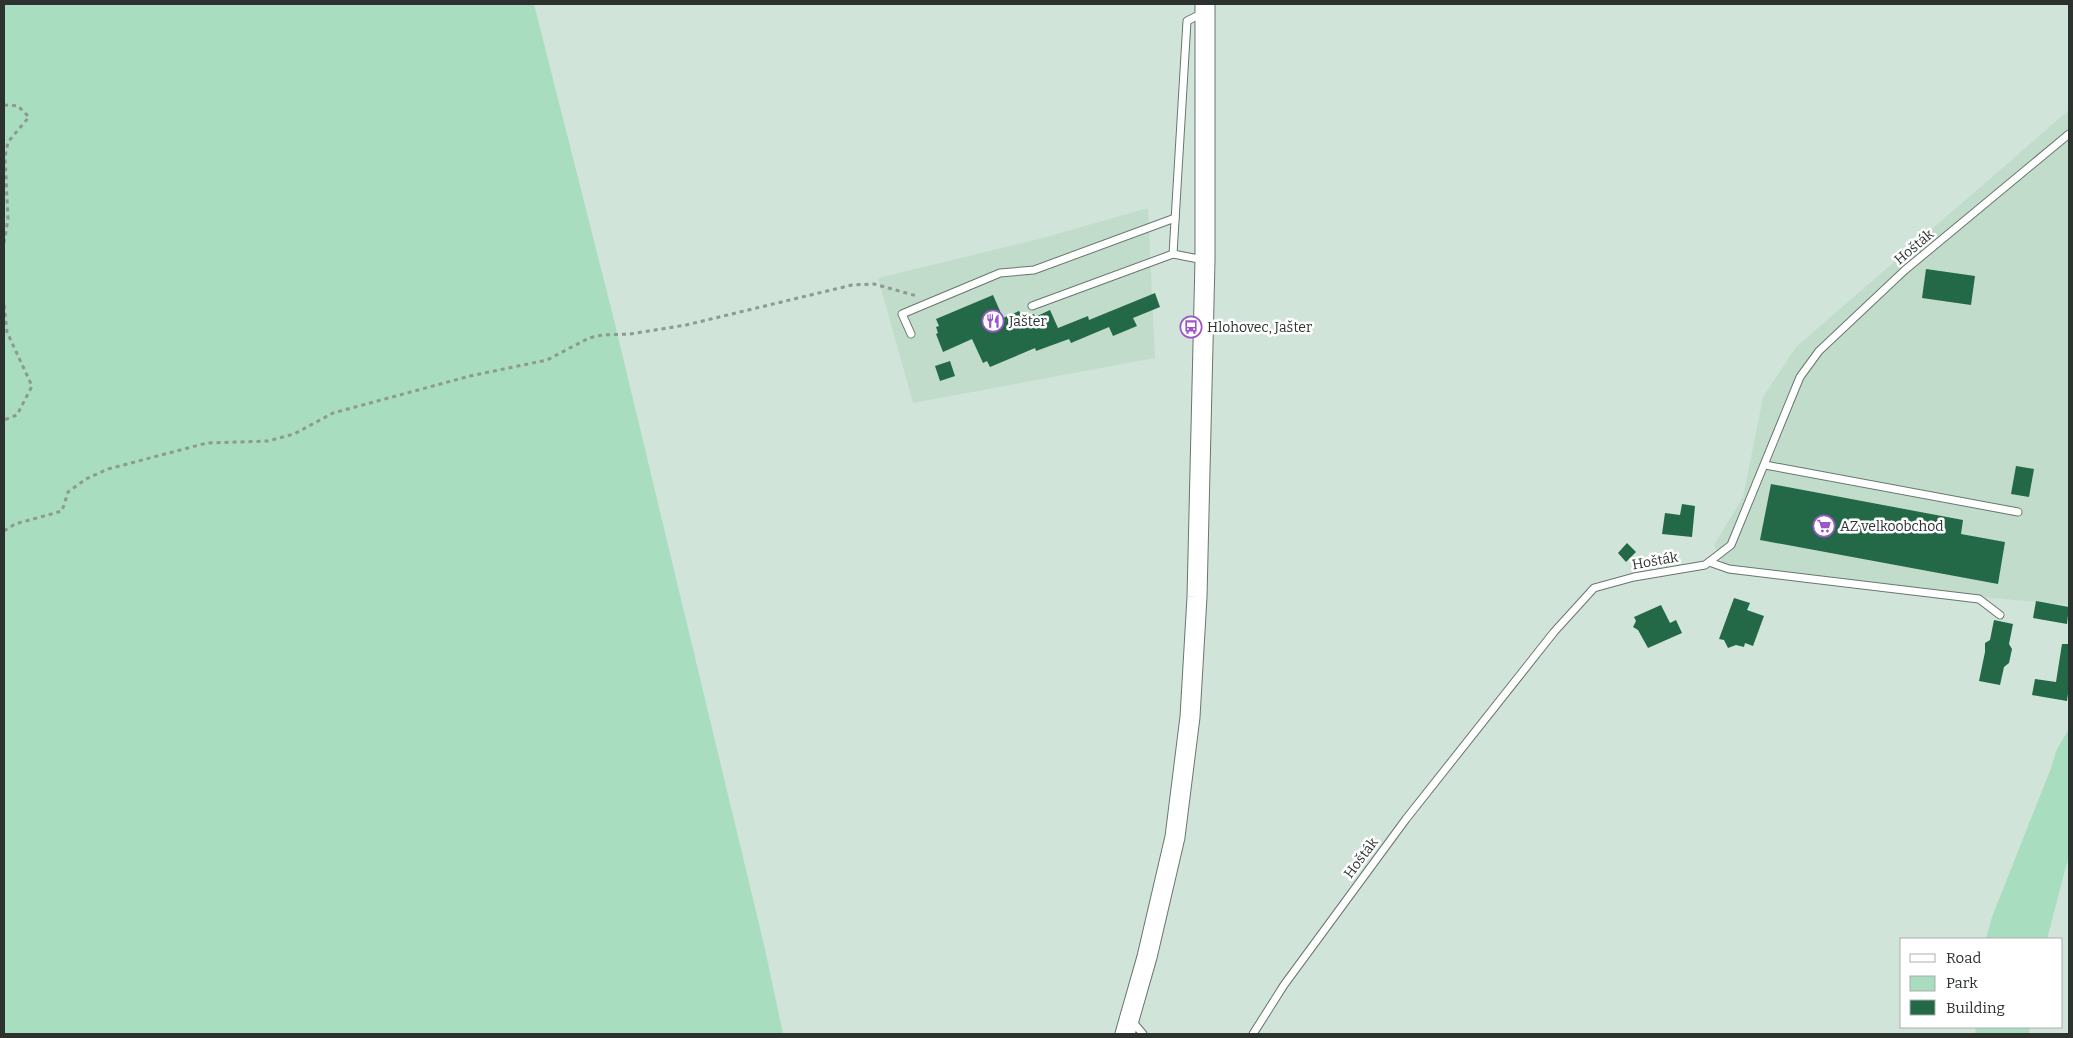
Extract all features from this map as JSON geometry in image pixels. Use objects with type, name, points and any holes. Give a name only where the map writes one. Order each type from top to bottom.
[{"type":"main road","points":[[1127,1026],[1147,957],[1175,838],[1186,755],[1197,597],[1205,260],[1205,8]]},
{"type":"lane","points":[[1173,254],[1187,21],[1205,8]]},
{"type":"lane","name":"Hošták","points":[[1253,1034],[1289,978],[1406,818],[1554,632],[1594,588],[1634,577],[1705,565],[1731,545],[1800,377],[1819,351],[1905,270],[2069,134]]},
{"type":"lane","points":[[911,334],[902,314],[1000,273],[1034,270],[1175,218]]},
{"type":"lane","points":[[1032,306],[1173,254],[1205,260]]},
{"type":"lane","points":[[1765,464],[2018,512]]},
{"type":"lane","points":[[1709,562],[1729,569],[1979,599],[2000,615]]},
{"type":"lane","points":[[1127,1026],[1143,1034]]},
{"type":"path","points":[[4,105],[18,106],[29,117],[8,142],[5,157],[8,218],[4,243]]},
{"type":"path","points":[[4,531],[14,524],[62,511],[68,492],[86,478],[108,470],[207,443],[268,441],[294,434],[334,413],[470,376],[547,360],[589,338],[686,325],[852,285],[874,284],[935,300]]},
{"type":"path","points":[[4,305],[8,332],[32,386],[17,415],[4,420]]},
{"type":"shaded area","points":[[2069,110],[2069,605],[1728,574],[1714,545],[1743,497],[1763,397],[1796,347]]},
{"type":"shaded area","points":[[1148,208],[1155,358],[913,403],[878,278],[1039,239]]},
{"type":"green space","points":[[4,4],[534,4],[614,320],[765,949],[783,1034],[4,1034]]},
{"type":"green space","points":[[2069,729],[2069,855],[2047,938],[1986,938],[1992,917],[2057,749]]},
{"type":"green space","points":[[1976,1028],[2030,1028],[2029,1034],[1975,1034]]},
{"type":"building","points":[[1926,269],[1975,276],[1971,305],[1922,298]]},
{"type":"building","points":[[1155,293],[1160,307],[1133,318],[1137,326],[1113,336],[1109,327],[1071,343],[1069,339],[1036,351],[1035,348],[990,367],[987,361],[983,363],[972,339],[943,352],[936,334],[938,333],[936,327],[939,326],[936,319],[993,295],[1003,318],[1019,311],[1023,318],[1034,314],[1035,317],[1050,310],[1058,328],[1088,316],[1089,320]]},
{"type":"building","points":[[950,361],[955,376],[940,381],[935,366]]},
{"type":"building","points":[[2016,466],[2034,469],[2029,497],[2011,494]]},
{"type":"building","points":[[1771,484],[1963,520],[1961,534],[2005,542],[1998,584],[1760,540]]},
{"type":"building","points":[[1682,504],[1695,506],[1692,537],[1662,534],[1665,513],[1680,515]]},
{"type":"building","points":[[1627,543],[1636,552],[1626,562],[1618,553]]},
{"type":"building","points":[[1734,598],[1750,603],[1747,610],[1764,616],[1753,646],[1745,643],[1744,647],[1736,645],[1728,648],[1724,640],[1719,639]]},
{"type":"building","points":[[2036,601],[2069,607],[2067,624],[2033,618]]},
{"type":"building","points":[[1661,605],[1670,623],[1676,620],[1682,633],[1648,648],[1638,630],[1633,627],[1636,621],[1634,617]]},
{"type":"building","points":[[1994,620],[2013,624],[2009,644],[2012,649],[2009,663],[2004,667],[2000,685],[1979,681],[1985,643],[1990,640]]},
{"type":"building","points":[[2062,644],[2069,644],[2067,701],[2032,695],[2035,679],[2056,682]]},
{"type":"place","name":"Jašter","points":[[993,321]]},
{"type":"place","name":"Hlohovec, Jašter","points":[[1191,327]]},
{"type":"place","name":"AZ velkoobchod","points":[[1824,526]]}]
